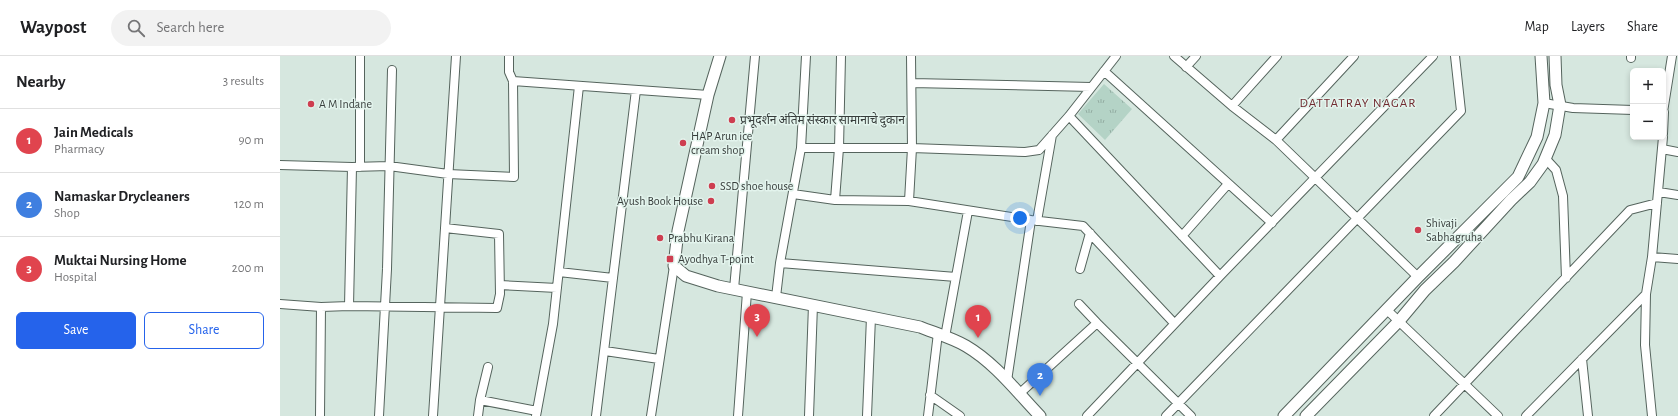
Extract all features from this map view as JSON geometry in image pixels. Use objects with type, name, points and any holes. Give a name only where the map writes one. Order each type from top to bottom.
[{"type":"main road","points":[[720,56],[708,95],[678,231],[674,266],[686,276],[734,289],[920,327],[941,335],[965,345],[979,355],[1007,381],[1040,416]]},
{"type":"main road","points":[[1284,416],[1418,277],[1518,177],[1537,137],[1544,103],[1541,56]]},
{"type":"main road","points":[[1306,416],[1399,321],[1425,290],[1454,262],[1511,200],[1530,182],[1543,164],[1555,135],[1560,105],[1556,85],[1555,56]]},
{"type":"street","points":[[349,306],[360,56]]},
{"type":"street","points":[[433,416],[456,56]]},
{"type":"street","points":[[280,165],[356,167],[389,166],[448,174],[514,177],[513,81],[509,72],[508,56]]},
{"type":"street","points":[[734,289],[755,56]]},
{"type":"street","points":[[776,298],[780,263],[801,148],[806,56]]},
{"type":"street","points":[[835,200],[839,148],[841,56]]},
{"type":"street","points":[[909,202],[912,148],[911,56]]},
{"type":"street","points":[[801,148],[912,148],[1025,152],[1039,150],[1069,116],[1116,56]]},
{"type":"street","points":[[1174,56],[1232,106],[1276,140],[1418,277]]},
{"type":"street","points":[[1186,66],[1196,56]]},
{"type":"street","points":[[1232,106],[1278,56]]},
{"type":"street","points":[[1276,140],[1354,56]]},
{"type":"street","points":[[1087,416],[1174,323],[1316,179],[1433,56]]},
{"type":"street","points":[[1166,416],[1461,111],[1455,56]]},
{"type":"street","points":[[1665,104],[1672,56]]},
{"type":"street","points":[[379,416],[385,306],[392,70]]},
{"type":"street","points":[[1104,71],[1272,223]]},
{"type":"street","points":[[513,81],[708,95]]},
{"type":"street","points":[[912,83],[1091,87]]},
{"type":"street","points":[[480,400],[536,413],[553,324],[579,86]]},
{"type":"street","points":[[596,416],[636,90]]},
{"type":"street","points":[[1544,103],[1573,108],[1630,110]]},
{"type":"street","points":[[1069,116],[1220,276]]},
{"type":"street","points":[[1007,381],[1034,220],[1052,135]]},
{"type":"street","points":[[1652,416],[1645,345],[1646,294],[1652,257],[1663,140]]},
{"type":"street","points":[[1662,149],[1678,152]]},
{"type":"street","points":[[1546,158],[1556,170],[1563,196],[1566,278]]},
{"type":"street","points":[[1182,236],[1228,184]]},
{"type":"street","points":[[1659,192],[1678,195]]},
{"type":"street","points":[[793,194],[835,200],[909,202],[1083,226],[1174,323]]},
{"type":"street","points":[[1434,416],[1630,210],[1657,203]]},
{"type":"street","points":[[928,416],[930,395],[941,335],[956,277],[968,211]]},
{"type":"street","points":[[280,304],[321,307],[440,306],[497,308],[500,284],[499,234],[445,228]]},
{"type":"street","points":[[1080,269],[1090,233]]},
{"type":"street","points":[[1652,257],[1678,259]]},
{"type":"street","points":[[780,263],[956,277]]},
{"type":"street","points":[[651,416],[674,266]]},
{"type":"street","points":[[559,272],[613,278]]},
{"type":"street","points":[[500,284],[557,288]]},
{"type":"street","points":[[738,416],[747,292]]},
{"type":"street","points":[[1526,416],[1646,294]]},
{"type":"street","points":[[1079,304],[1097,324],[1191,416]]},
{"type":"street","points":[[809,416],[813,305]]},
{"type":"street","points":[[320,416],[321,307]]},
{"type":"street","points":[[1387,310],[1498,416]]},
{"type":"street","points":[[867,416],[871,317]]},
{"type":"street","points":[[1019,394],[1097,324]]},
{"type":"street","points":[[605,351],[659,359]]},
{"type":"street","points":[[1582,359],[1588,416]]},
{"type":"street","points":[[478,416],[480,400],[488,367]]},
{"type":"street","points":[[930,395],[960,416]]},
{"type":"green space","points":[[1104,84],[1132,109],[1105,140],[1078,114]]},
{"type":"place","name":"A M Indane","points":[[311,104]]},
{"type":"place","name":"प्रभूदर्शन अंतिम संस्कार सामानाचे दुकान","points":[[732,120]]},
{"type":"place","name":"HAP Arun ice cream shop","points":[[683,143]]},
{"type":"place","name":"SSD shoe house","points":[[712,186]]},
{"type":"place","name":"Ayush Book House","points":[[711,201]]},
{"type":"place","name":"Shivaji Sabhagruha","points":[[1418,230]]},
{"type":"place","name":"Prabhu Kirana","points":[[660,238]]},
{"type":"place","name":"Ayodhya T-point","points":[[670,259]]},
{"type":"place","name":"Muktai Nursing Home","points":[[757,337]]},
{"type":"place","name":"Jain Medicals","points":[[978,338]]},
{"type":"place","name":"Namaskar Drycleaners","points":[[1040,396]]},
{"type":"district","name":"DATTATRAY NAGAR","points":[[1358,102]]}]
